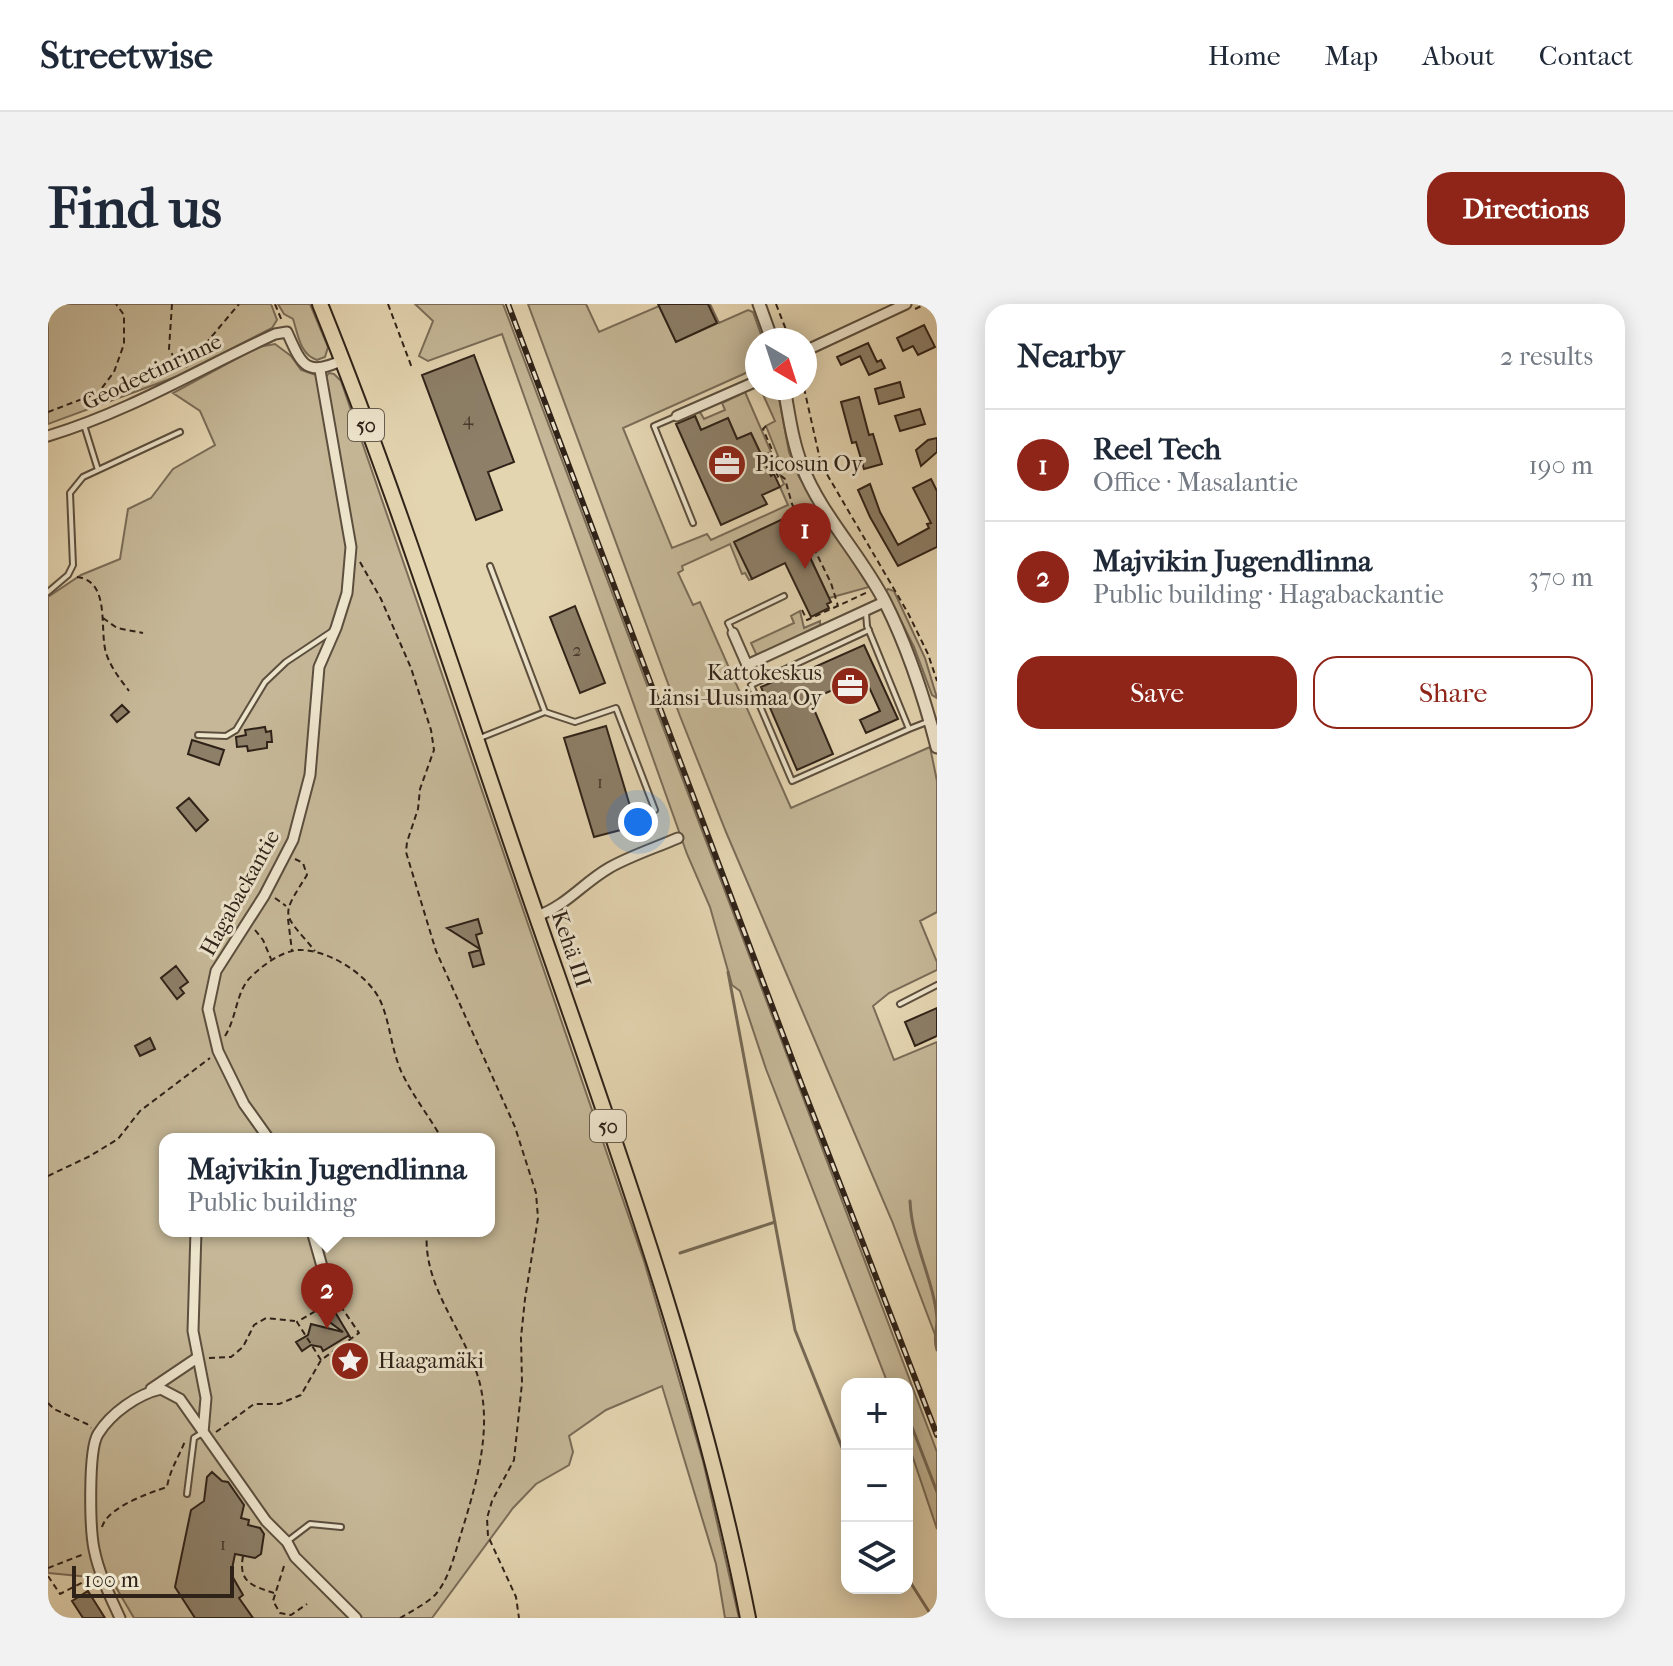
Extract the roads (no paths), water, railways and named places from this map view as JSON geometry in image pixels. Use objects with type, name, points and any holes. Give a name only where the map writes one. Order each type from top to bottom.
[{"type":"highway","name":"Kehä III","points":[[320,304],[415,561],[680,1346],[724,1506],[748,1618]]},
{"type":"street","points":[[759,304],[768,328]]},
{"type":"street","points":[[817,345],[906,304]]},
{"type":"street","name":"Geodeetinrinne","points":[[48,436],[84,425],[184,380],[266,338],[287,332],[302,361],[308,367],[320,370]]},
{"type":"street","points":[[320,370],[343,360]]},
{"type":"street","name":"Hagabackantie","points":[[265,1133],[244,1104],[218,1049],[208,1009],[216,971],[264,896],[293,840],[310,775],[319,667],[347,593],[351,547],[320,370]]},
{"type":"street","points":[[677,416],[745,386]]},
{"type":"street","points":[[786,400],[803,468],[821,503],[877,588],[902,639],[932,715],[937,747]]},
{"type":"street","points":[[733,633],[747,665],[884,602]]},
{"type":"street","points":[[537,916],[552,911],[607,869],[678,838]]},
{"type":"street","points":[[196,1237],[193,1331],[206,1398],[202,1437]]},
{"type":"street","points":[[314,1237],[325,1277],[336,1299]]},
{"type":"street","points":[[120,1618],[94,1549],[92,1465],[97,1435],[118,1411],[197,1358]]},
{"type":"street","points":[[149,1391],[161,1389],[180,1399],[202,1437],[266,1521],[287,1542],[295,1557],[355,1617]]},
{"type":"lane","points":[[677,416],[654,426],[693,523]]},
{"type":"lane","points":[[84,425],[98,470]]},
{"type":"lane","points":[[48,592],[68,575],[73,565],[70,493],[83,477],[180,432]]},
{"type":"lane","points":[[490,566],[545,712]]},
{"type":"lane","points":[[733,633],[728,623],[784,596]]},
{"type":"lane","points":[[866,610],[869,630],[909,729]]},
{"type":"lane","points":[[198,735],[226,736],[236,730],[265,682],[286,662],[336,628]]},
{"type":"lane","points":[[869,630],[751,685],[792,781],[909,729],[932,715]]},
{"type":"lane","points":[[476,739],[545,712],[575,722],[616,708],[655,810]]},
{"type":"lane","points":[[900,1004],[937,985]]},
{"type":"lane","points":[[187,1494],[202,1437]]},
{"type":"lane","points":[[287,1542],[310,1524],[341,1527]]},
{"type":"waterway","points":[[728,972],[795,1330],[843,1450]]},
{"type":"waterway","points":[[910,1201],[915,1232],[935,1304],[937,1350]]},
{"type":"waterway","points":[[680,1253],[775,1222]]},
{"type":"waterway","points":[[913,1430],[937,1492]]},
{"type":"waterway","points":[[913,1586],[933,1618]]},
{"type":"railway","points":[[508,304],[937,1435]]},
{"type":"place","name":"Picosun Oy","points":[[727,464]]},
{"type":"place","name":"Reel Tech","points":[[805,569]]},
{"type":"place","name":"Kattokeskus Länsi-Uusimaa Oy","points":[[850,686]]},
{"type":"place","name":"Majvikin Jugendlinna","points":[[327,1329]]},
{"type":"place","name":"Haagamäki","points":[[350,1361]]}]
